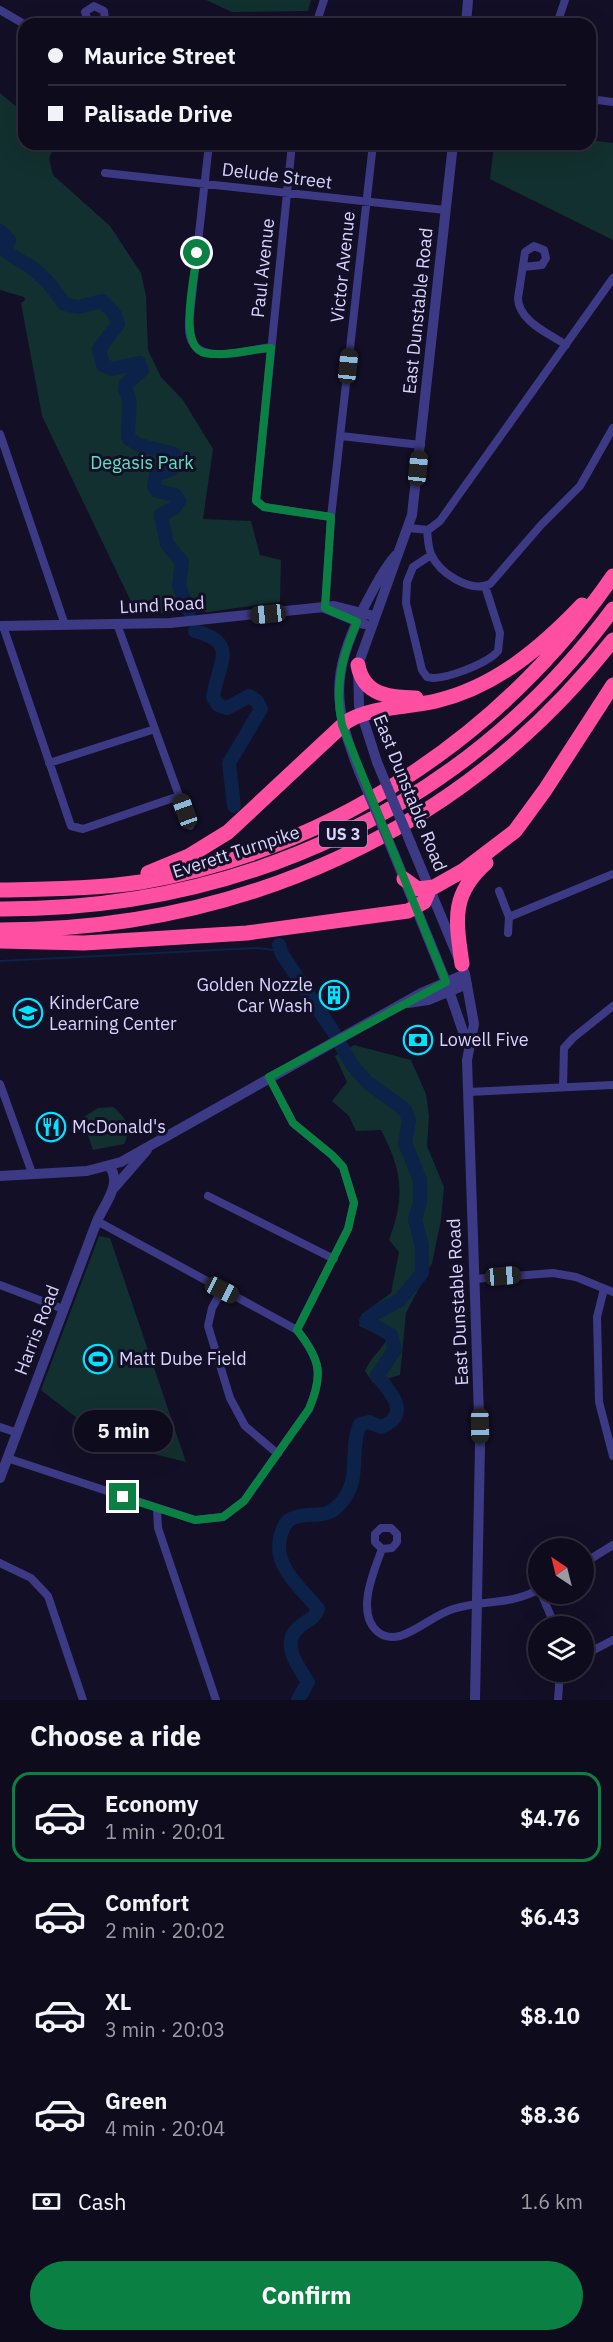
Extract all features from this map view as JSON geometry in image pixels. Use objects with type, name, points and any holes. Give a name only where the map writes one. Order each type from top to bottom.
[{"type":"highway","points":[[53,889],[140,875],[182,860],[206,847],[248,816],[342,725],[361,715],[435,701],[477,687],[517,664],[550,637],[613,569]]},
{"type":"highway","points":[[0,890],[53,889],[138,882],[221,863],[301,834],[369,800],[446,750],[501,705],[558,647],[613,576]]},
{"type":"highway","name":"Everett Turnpike","points":[[0,909],[87,906],[170,893],[258,869],[337,837],[423,789],[487,742],[554,679],[613,609]]},
{"type":"highway","name":"US 3","points":[[0,930],[93,926],[176,914],[258,891],[333,861],[423,812],[488,766],[560,701],[613,640]]},
{"type":"highway","points":[[358,665],[367,685],[385,696],[425,698],[477,687]]},
{"type":"highway","points":[[464,974],[456,922],[461,895],[471,878],[502,849],[545,790],[613,685]]},
{"type":"highway","points":[[404,879],[416,888],[430,888],[476,862],[515,831]]},
{"type":"highway","points":[[0,941],[84,944],[258,932],[405,912],[416,908],[427,898],[430,888]]},
{"type":"street","points":[[318,18],[324,0]]},
{"type":"street","points":[[466,18],[468,0]]},
{"type":"street","points":[[559,18],[565,0]]},
{"type":"street","points":[[87,18],[86,12],[94,6],[104,11],[105,18]]},
{"type":"street","points":[[0,10],[18,20]]},
{"type":"street","points":[[596,100],[613,102]]},
{"type":"street","points":[[208,150],[189,336],[195,347],[208,354],[271,348]]},
{"type":"street","name":"Paul Avenue","points":[[291,150],[256,493],[258,503],[264,507],[331,517]]},
{"type":"street","name":"Victor Avenue","points":[[325,608],[331,517],[372,150]]},
{"type":"street","name":"East Dunstable Road","points":[[452,150],[421,445],[409,528],[372,621],[358,665],[356,689],[361,715],[377,762],[464,974],[474,1024],[468,1046],[468,1092],[480,1445],[475,1700]]},
{"type":"street","name":"Delude Street","points":[[105,173],[446,210]]},
{"type":"street","points":[[523,267],[518,298],[519,309],[526,317],[567,345]]},
{"type":"street","points":[[409,528],[427,531],[440,521],[613,278]]},
{"type":"street","points":[[427,531],[431,555],[441,567],[457,579],[474,587],[485,586],[496,579],[541,525],[576,491],[613,428]]},
{"type":"street","points":[[0,434],[65,625]]},
{"type":"street","points":[[341,436],[421,445]]},
{"type":"street","points":[[0,469],[10,466]]},
{"type":"street","name":"East Dunstable Road","points":[[400,552],[385,570],[359,617],[340,672],[338,696],[342,725],[359,771],[448,986],[468,1046]]},
{"type":"street","points":[[431,555],[415,564],[410,572],[405,593],[407,611],[422,670],[427,677],[439,678],[478,665],[498,651],[500,633],[485,586]]},
{"type":"street","name":"Lund Road","points":[[2,626],[188,622],[325,608],[372,621]]},
{"type":"street","points":[[117,624],[190,826]]},
{"type":"street","points":[[2,626],[68,822],[77,830],[179,796]]},
{"type":"street","points":[[48,763],[155,729]]},
{"type":"street","points":[[509,917],[613,874]]},
{"type":"street","points":[[499,891],[509,917],[508,933]]},
{"type":"street","name":"Harris Road","points":[[111,1192],[108,1166],[150,1146],[269,1077],[407,1003],[422,1002],[464,974]]},
{"type":"street","points":[[563,1087],[563,1054],[568,1043],[613,1006]]},
{"type":"street","points":[[269,1077],[293,1123],[338,1160],[349,1183],[354,1203],[353,1217],[297,1330]]},
{"type":"street","points":[[0,1084],[32,1173]]},
{"type":"street","points":[[468,1092],[613,1084]]},
{"type":"street","name":"Harris Road","points":[[0,1478],[15,1432],[97,1221],[111,1192],[150,1146]]},
{"type":"street","points":[[0,1176],[87,1171],[108,1166]]},
{"type":"street","points":[[208,1196],[334,1259]]},
{"type":"street","points":[[7,1458],[195,1520],[223,1517],[244,1501],[309,1409],[319,1380],[313,1353],[297,1330],[97,1221]]},
{"type":"street","points":[[474,1279],[553,1274],[576,1277],[609,1290],[597,1308],[597,1352],[601,1414],[613,1456]]},
{"type":"street","points":[[0,1285],[63,1309]]},
{"type":"street","points":[[222,1290],[212,1308],[208,1326],[230,1398],[245,1426],[278,1454]]},
{"type":"street","points":[[0,1426],[15,1432]]},
{"type":"street","points":[[157,1509],[158,1528],[216,1700]]},
{"type":"street","points":[[594,1557],[613,1545]]},
{"type":"street","points":[[382,1549],[371,1580],[368,1607],[371,1623],[383,1635],[401,1635],[444,1613],[528,1595]]},
{"type":"street","points":[[0,1563],[31,1578],[48,1596],[83,1700]]},
{"type":"street","points":[[594,1650],[613,1640]]},
{"type":"street","points":[[558,1700],[559,1682]]},
{"type":"green space","points":[[206,0],[311,0],[308,11],[232,12]]},
{"type":"green space","name":"Degasis Park","points":[[0,93],[18,108],[18,150],[53,150],[49,159],[53,175],[110,226],[141,273],[146,296],[148,350],[161,377],[183,400],[213,449],[203,519],[251,521],[260,555],[281,560],[280,602],[208,612],[137,614],[42,416],[21,303],[25,300],[24,297],[0,290]]},
{"type":"green space","points":[[596,141],[613,143],[613,240],[490,179],[493,150],[596,150]]},
{"type":"green space","points":[[354,1045],[411,1060],[426,1094],[429,1116],[427,1146],[444,1187],[441,1220],[432,1263],[406,1313],[400,1375],[373,1383],[365,1371],[387,1338],[359,1326],[362,1314],[391,1293],[399,1252],[389,1240],[398,1211],[399,1185],[394,1159],[381,1130],[356,1131],[349,1116],[332,1101],[347,1082],[335,1056]]},
{"type":"green space","points":[[113,1107],[126,1123],[127,1133],[124,1144],[93,1150],[82,1118],[98,1108]]},
{"type":"green space","points":[[99,1236],[110,1238],[186,1462],[109,1443],[41,1390]]},
{"type":"waterway","points":[[0,231],[9,240],[4,249],[38,273],[64,304],[78,307],[102,301],[114,313],[118,324],[99,349],[103,365],[112,369],[139,363],[142,370],[126,384],[125,390],[130,407],[129,439],[139,445],[174,454],[176,462],[172,469],[156,475],[154,486],[157,491],[175,495],[179,501],[174,508],[161,515],[167,544],[182,562],[179,586],[189,611]]},
{"type":"waterway","points":[[195,631],[209,636],[222,648],[223,656],[213,697],[218,705],[227,708],[249,696],[257,701],[261,709],[229,763],[234,806]]},
{"type":"waterway","points":[[279,945],[282,954],[334,1033]]},
{"type":"waterway","points":[[0,961],[258,948],[280,951]]},
{"type":"waterway","points":[[298,1700],[308,1682],[293,1656],[291,1642],[297,1629],[314,1616],[318,1609],[284,1566],[279,1546],[283,1527],[291,1519],[299,1516],[325,1514],[337,1507],[344,1499],[352,1481],[355,1443],[360,1424],[369,1422],[381,1427],[395,1416],[397,1410],[393,1396],[377,1376],[395,1349],[391,1335],[366,1321],[375,1313],[400,1300],[422,1273],[422,1246],[415,1219],[420,1203],[420,1180],[405,1143],[409,1121],[405,1110],[367,1082],[353,1066],[341,1046]]},
{"type":"place","name":"Golden Nozzle Car Wash","points":[[334,995]]},
{"type":"place","name":"KinderCare Learning Center","points":[[28,1013]]},
{"type":"place","name":"Lowell Five","points":[[418,1040]]},
{"type":"place","name":"McDonald's","points":[[51,1127]]},
{"type":"place","name":"Matt Dube Field","points":[[98,1359]]},
{"type":"route","points":[[123,1497],[195,1520],[205,1521],[223,1517],[236,1510],[244,1501],[309,1409],[316,1393],[319,1371],[308,1343],[297,1330],[348,1229],[353,1217],[354,1203],[343,1167],[338,1160],[301,1132],[293,1123],[269,1077],[407,1003],[421,993],[446,982],[342,725],[338,696],[340,672],[346,648],[357,622],[325,608],[331,517],[264,507],[256,501],[271,348],[208,354],[201,352],[192,344],[189,336],[189,323],[197,253]]}]
